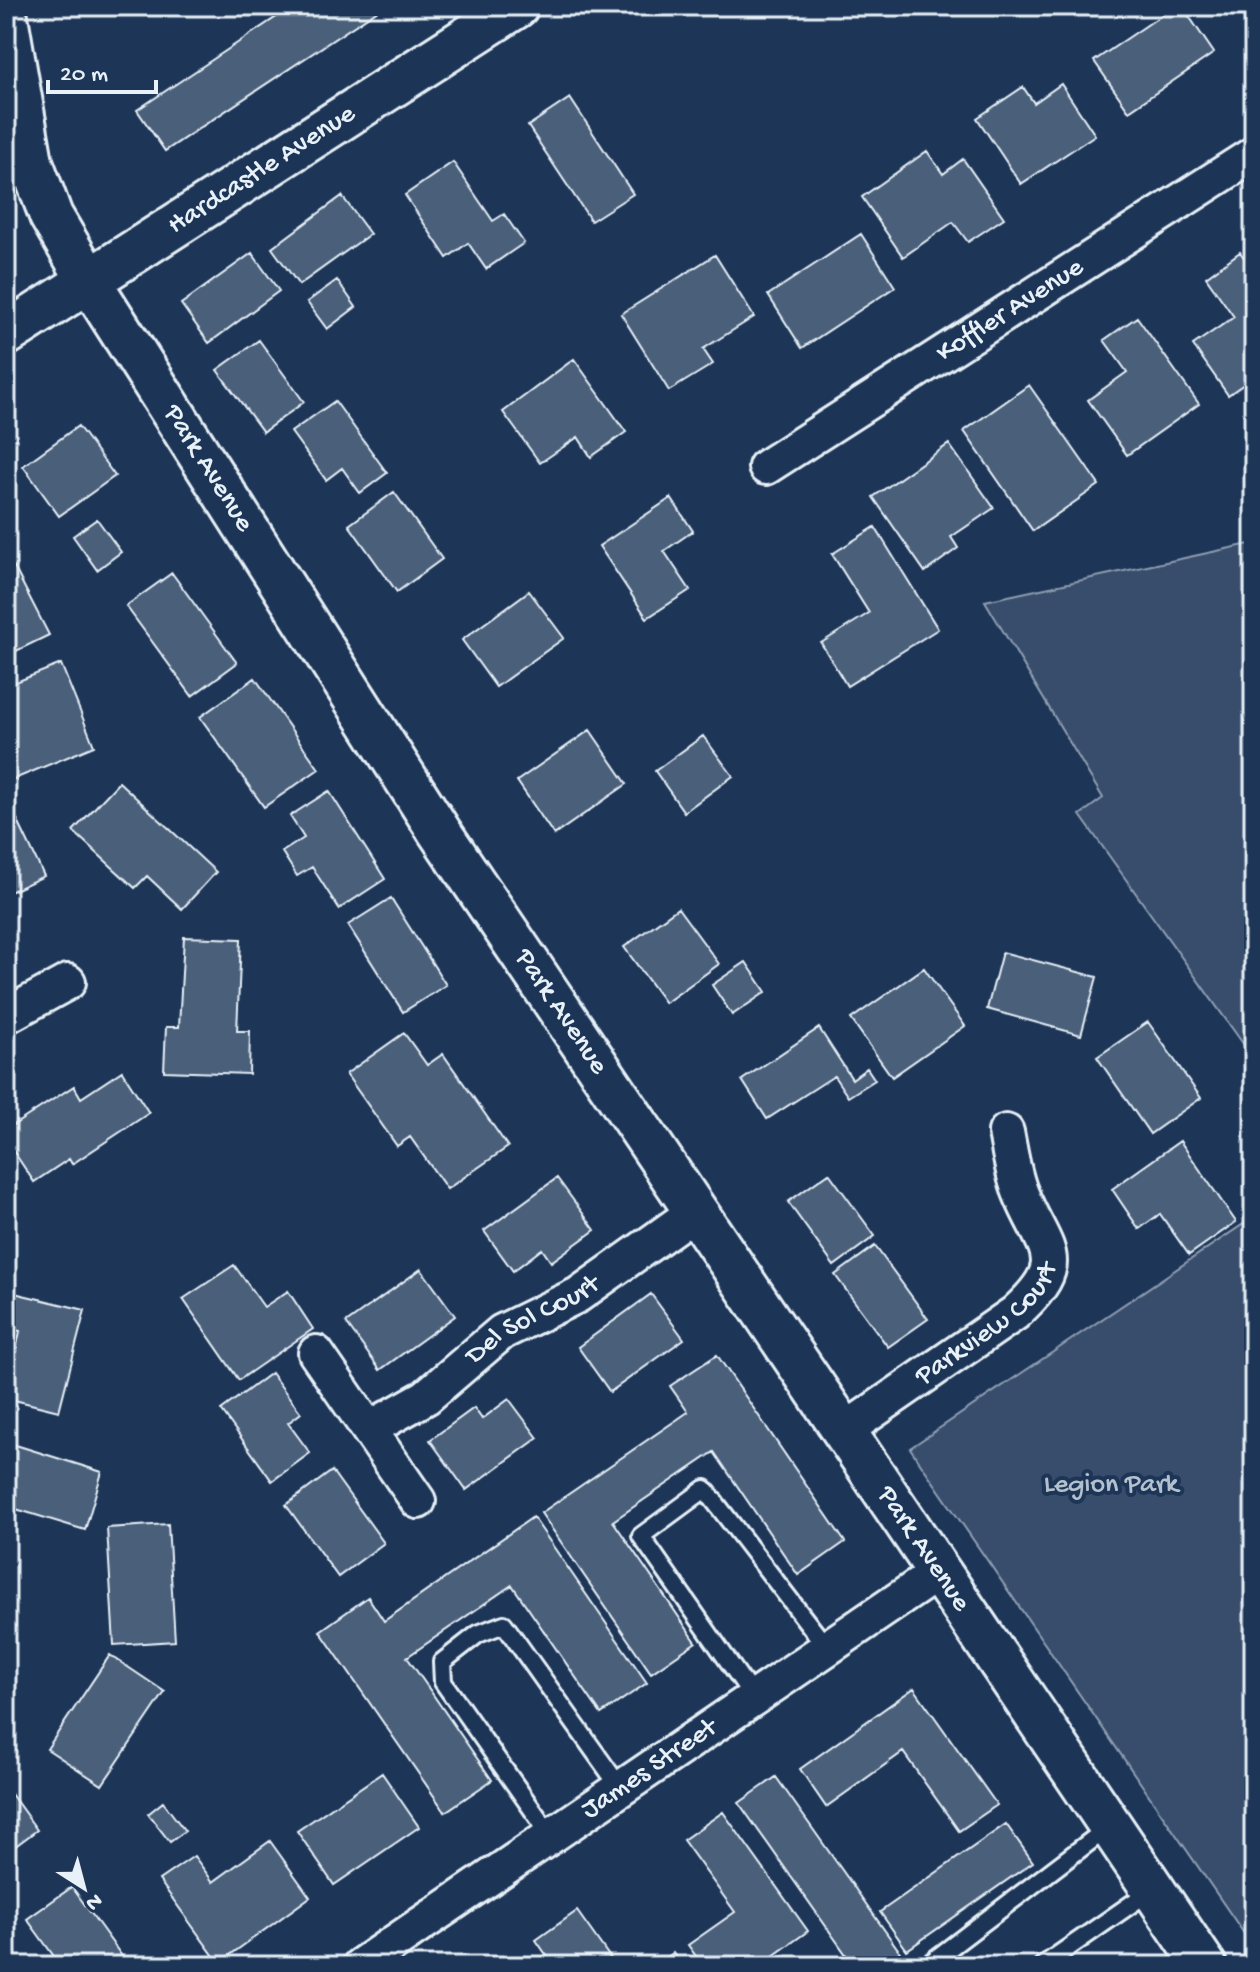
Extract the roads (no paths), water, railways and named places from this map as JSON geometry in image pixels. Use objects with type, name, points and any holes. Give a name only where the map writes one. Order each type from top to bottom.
[{"type":"street","name":"Hardcastle Avenue","points":[[6,334],[517,6]]},
{"type":"street","name":"Park Avenue","points":[[6,17],[16,95],[31,162],[51,216],[89,281],[439,831],[1205,1966]]},
{"type":"street","name":"Koffler Avenue","points":[[766,467],[1254,154]]},
{"type":"street","points":[[6,1016],[68,982]]},
{"type":"street","name":"Parkview Court","points":[[844,1431],[1015,1313],[1034,1296],[1048,1274],[1050,1259],[1046,1241],[1020,1191],[1006,1132]]},
{"type":"street","name":"Del Sol Court","points":[[369,1429],[426,1397],[502,1332],[578,1295],[696,1211]]},
{"type":"street","points":[[316,1353],[418,1501]]},
{"type":"street","name":"James Street","points":[[360,1966],[939,1572]]},
{"type":"lane","points":[[754,1698],[641,1536],[705,1489],[827,1648]]},
{"type":"lane","points":[[551,1836],[443,1682],[442,1662],[478,1634],[504,1624],[621,1789]]},
{"type":"lane","points":[[926,1966],[1110,1826]]},
{"type":"lane","points":[[1042,1966],[1153,1889]]},
{"type":"park label","name":"Legion Park","points":[[1111,1485]]}]
